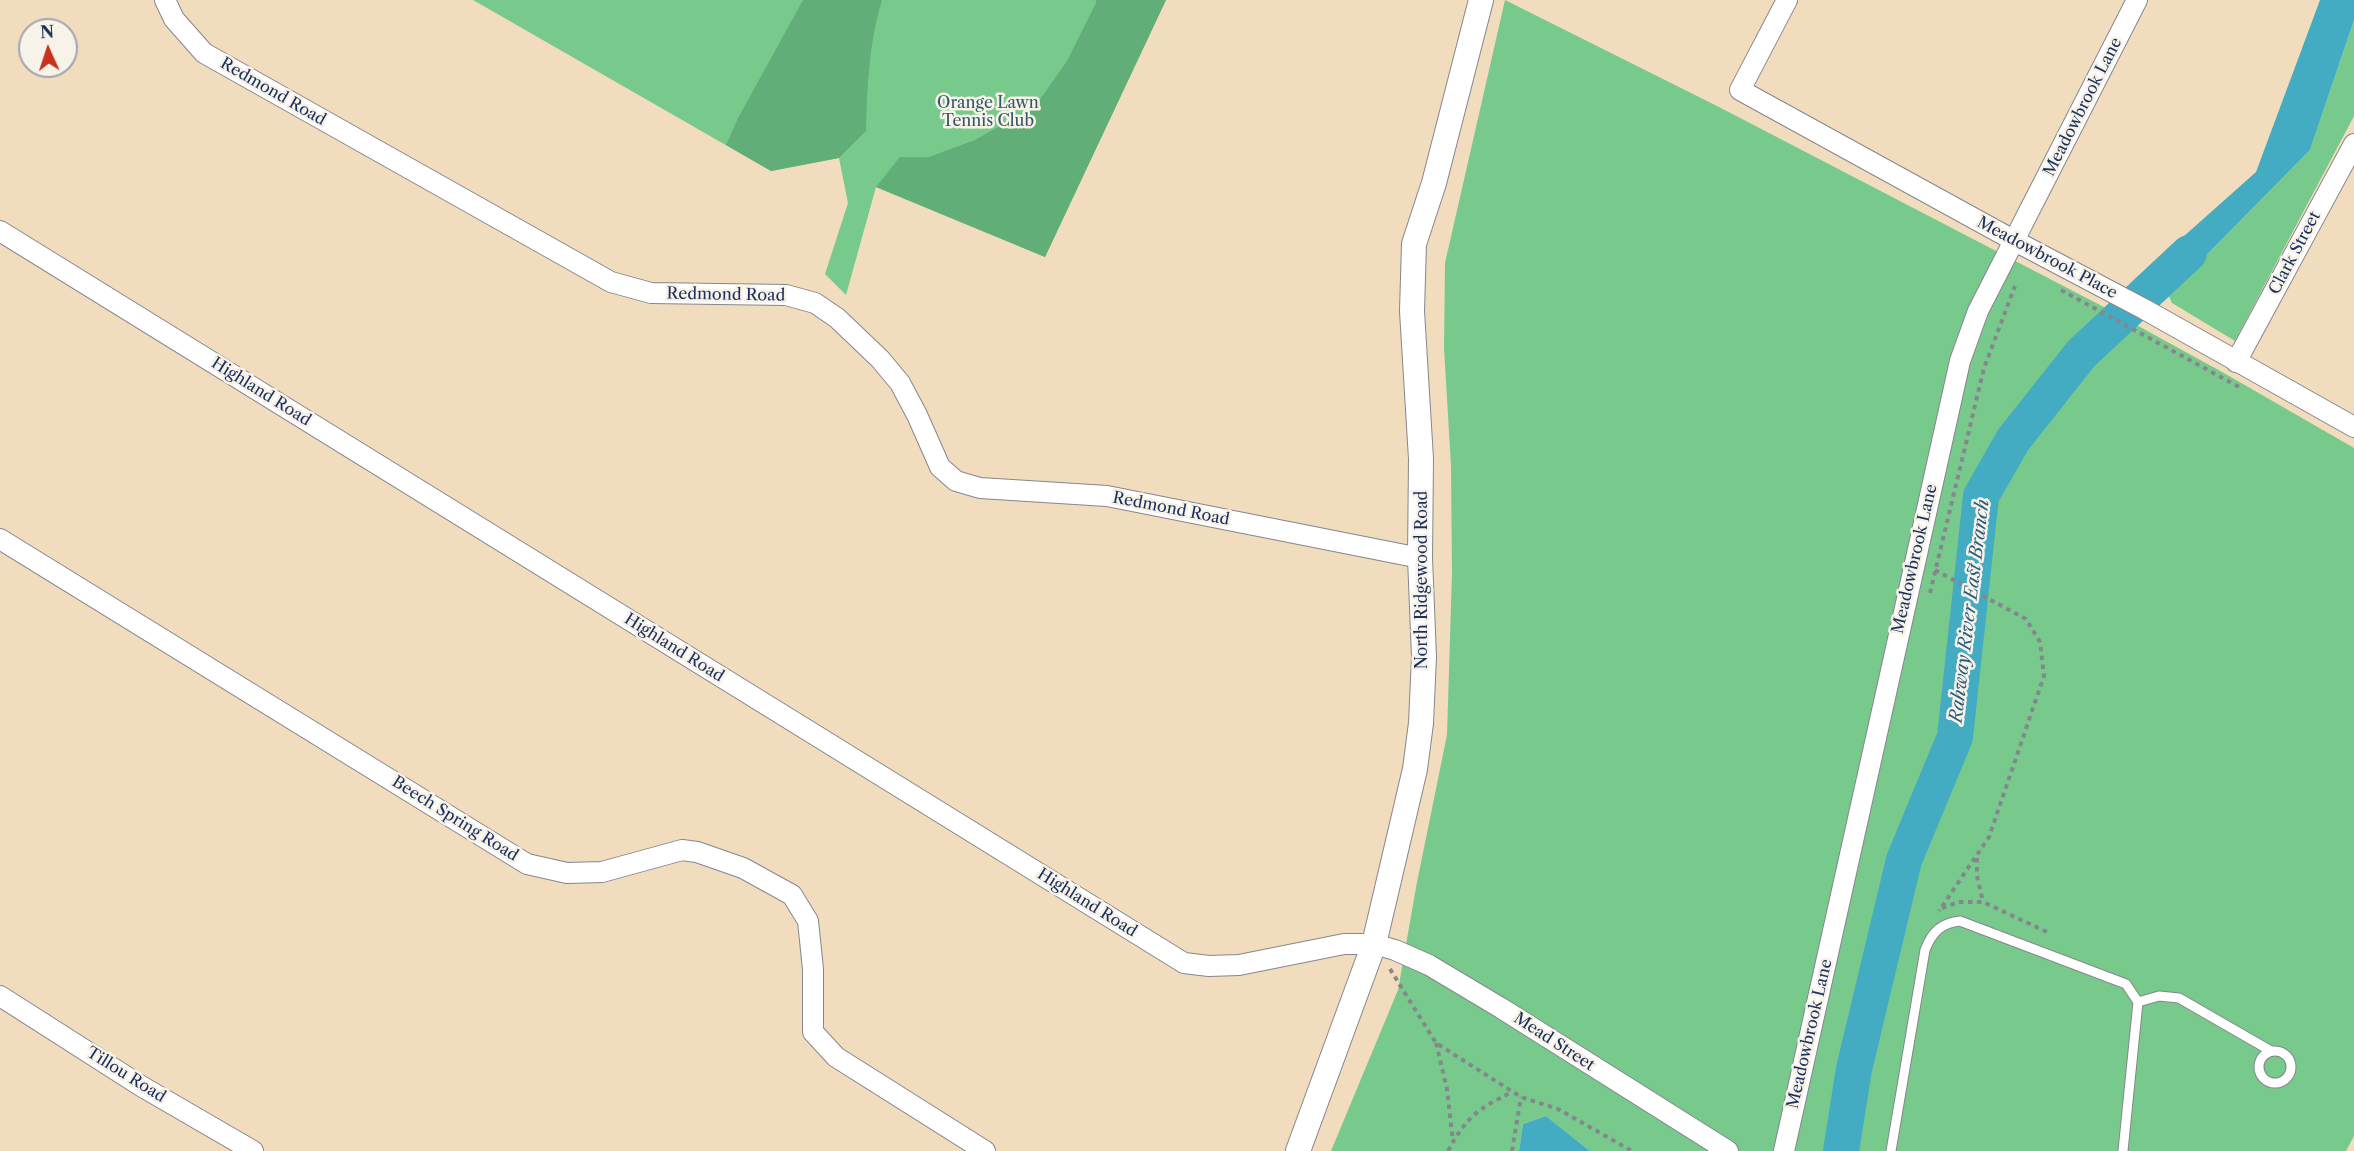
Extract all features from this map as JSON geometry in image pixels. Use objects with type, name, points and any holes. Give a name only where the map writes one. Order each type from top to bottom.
[{"type":"street","name":"Redmond Road","points":[[165,0],[174,19],[204,53],[611,282],[651,293],[786,295],[815,303],[837,318],[880,359],[900,383],[940,466],[947,474],[966,486],[1005,491],[1068,492],[1107,496],[1420,558]]},
{"type":"street","name":"North Ridgewood Road","points":[[1298,1151],[1374,944],[1415,769],[1421,723],[1424,657],[1420,558],[1422,459],[1412,312],[1414,244],[1434,183],[1481,0]]},
{"type":"street","name":"Meadowbrook Place","points":[[1786,0],[1740,90],[2144,309],[2354,427]]},
{"type":"street","name":"Meadowbrook Lane","points":[[1784,1151],[1960,361],[1978,311],[2137,0]]},
{"type":"street","name":"Clark Street","points":[[2236,362],[2354,144]]},
{"type":"street","name":"Highland Road","points":[[0,231],[1184,963],[1209,966],[1239,965],[1344,945],[1374,944]]},
{"type":"street","name":"Beech Spring Road","points":[[0,539],[527,864],[567,873],[602,872],[682,850],[697,852],[742,868],[792,895],[808,921],[813,969],[813,1032],[836,1057],[985,1151]]},
{"type":"street","name":"Mead Street","points":[[1374,944],[1395,950],[1429,965],[1728,1151]]},
{"type":"street","name":"Tillou Road","points":[[0,996],[141,1086],[253,1151]]},
{"type":"lane","points":[[1891,1151],[1925,950],[1931,936],[1947,922],[1960,921],[2126,984],[2138,1002],[2123,1151]]},
{"type":"lane","points":[[2138,1002],[2159,996],[2179,998],[2271,1051]]},
{"type":"path","points":[[1935,914],[1989,837],[2044,676],[2040,642],[2026,619],[1936,570],[1984,368],[2018,277]]},
{"type":"path","points":[[2059,288],[2245,391]]},
{"type":"path","points":[[1977,857],[1977,876],[1983,902]]},
{"type":"path","points":[[1941,908],[1959,902],[1983,902],[2047,932]]},
{"type":"path","points":[[1374,944],[1436,1043],[1447,1089],[1453,1142]]},
{"type":"path","points":[[1436,1043],[1521,1097],[1558,1109],[1632,1151]]},
{"type":"path","points":[[1448,1151],[1465,1123],[1482,1106],[1513,1091]]},
{"type":"path","points":[[1512,1151],[1521,1097]]},
{"type":"green space","name":"Orange Lawn Tennis Club","points":[[473,0],[1166,0],[1045,257],[876,187],[846,295],[825,274],[848,203],[839,158],[771,171]]},
{"type":"green space","points":[[803,0],[882,0],[871,48],[866,131],[839,158],[771,171],[726,145],[738,118]]},
{"type":"green space","points":[[1096,0],[1166,0],[1045,257],[876,187],[900,157],[929,157],[975,140],[1036,105],[1067,61]]},
{"type":"green space","points":[[1505,0],[1719,107],[2100,305],[2354,448],[2354,1136],[2346,1151],[1590,1151],[1546,1116],[1523,1124],[1519,1151],[1331,1151],[1398,990],[1447,735],[1452,573],[1451,466],[1444,348],[1445,263]]},
{"type":"green space","points":[[2354,20],[2354,116],[2235,341],[2172,303],[2168,294],[2310,150]]},
{"type":"water","points":[[2320,0],[2354,0],[2354,20],[2310,150],[2168,294],[2137,278],[2256,172]]},
{"type":"water","points":[[1546,1116],[1590,1151],[1519,1151],[1523,1124]]},
{"type":"waterway","name":"Rahway River East Branch","points":[[1841,1151],[1854,1069],[1904,860],[1955,737],[1981,496],[2013,440],[2081,354],[2189,253]]}]
